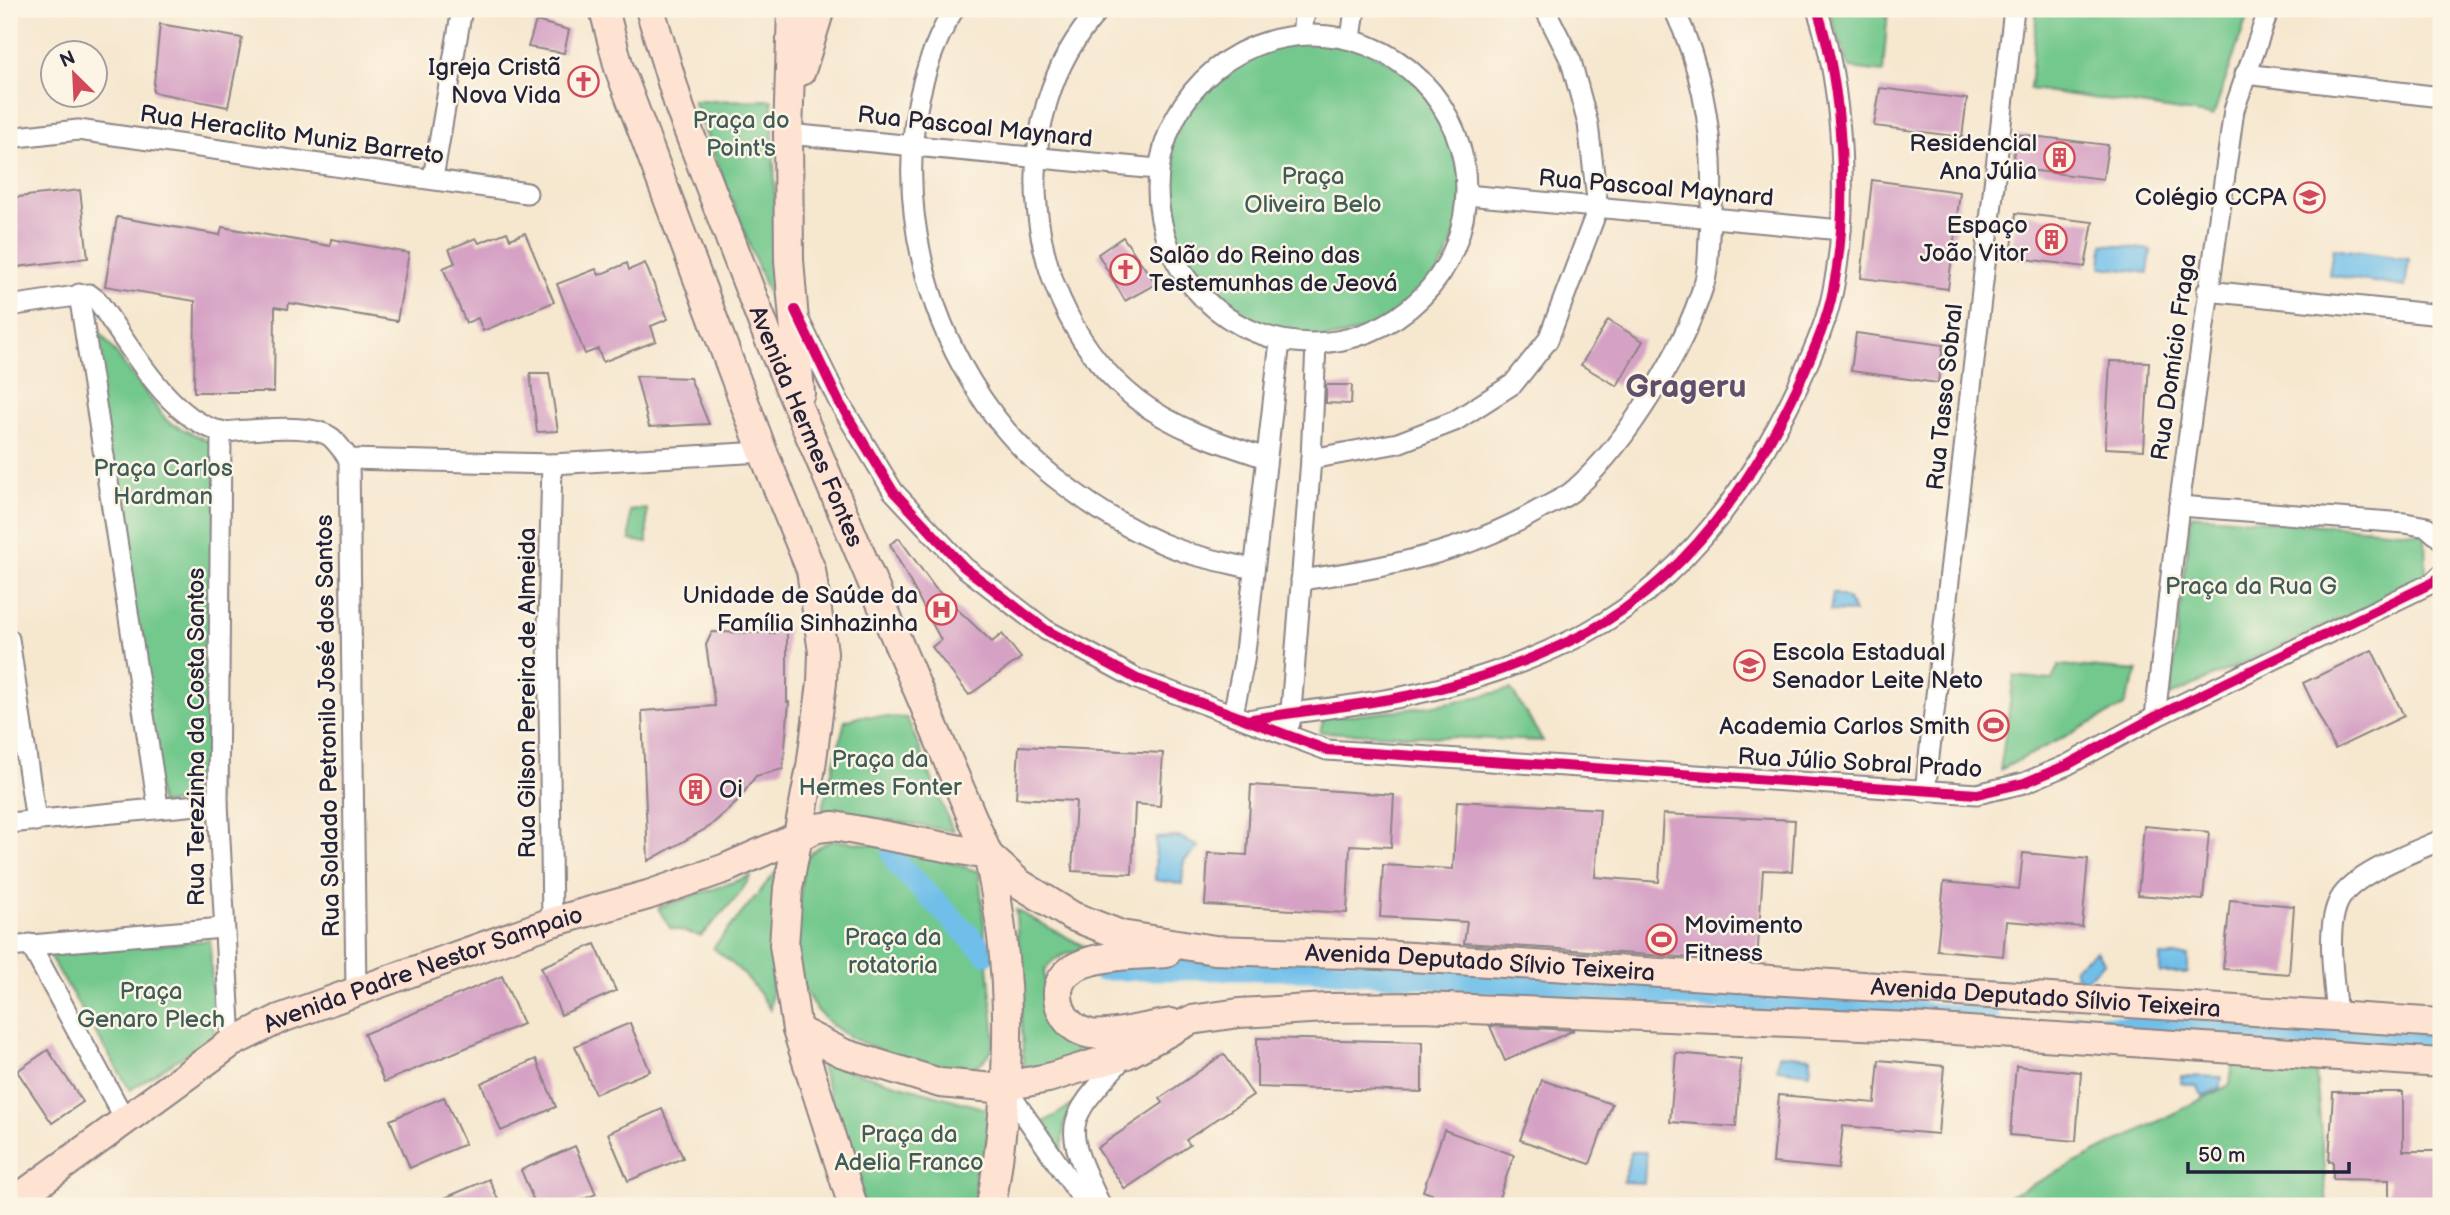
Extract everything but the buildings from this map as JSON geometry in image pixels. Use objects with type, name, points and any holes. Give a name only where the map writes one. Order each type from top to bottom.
[{"type":"main road","name":"Avenida Hermes Fontes","points":[[604,9],[619,68],[763,452],[811,570],[823,652],[811,767],[788,888],[784,945],[797,1030],[853,1206]]},
{"type":"main road","name":"Avenida Hermes Fontes","points":[[650,9],[680,109],[801,416],[988,855],[996,892],[1008,982],[1009,1039],[1000,1152],[991,1206]]},
{"type":"main road","points":[[792,9],[788,127],[789,260],[795,310],[801,416]]},
{"type":"main road","points":[[788,127],[820,9]]},
{"type":"main road","points":[[798,837],[817,828],[834,826],[988,855]]},
{"type":"main road","name":"Avenida Padre Nestor Sampaio","points":[[9,1205],[231,1042],[279,1019],[552,922],[674,886],[798,837]]},
{"type":"main road","name":"Avenida Deputado Sílvio Teixeira","points":[[988,855],[1020,884],[1072,916],[1121,935],[1215,950],[1380,955],[2441,1023]]},
{"type":"main road","points":[[1191,1020],[1094,1034],[1079,1030],[1065,1019],[1059,1004],[1059,986],[1068,971],[1100,958],[1215,950]]},
{"type":"main road","name":"Avenida Deputado Sílvio Teixeira","points":[[797,1030],[843,1053],[940,1083],[1005,1087],[1048,1078],[1127,1054],[1191,1020],[1298,1009],[1422,1007],[1910,1027],[2441,1063]]},
{"type":"street","points":[[433,178],[462,9]]},
{"type":"street","points":[[954,9],[925,79],[911,144],[913,218],[929,291],[959,360],[1000,422],[1052,476],[1113,519],[1181,551],[1254,569]]},
{"type":"street","points":[[1100,9],[1066,60],[1047,107],[1037,157],[1038,224],[1043,254],[1056,290],[1089,349],[1136,398],[1193,434],[1266,458]]},
{"type":"street","points":[[1302,35],[1305,9]]},
{"type":"street","points":[[1351,39],[1355,9]]},
{"type":"street","points":[[1311,459],[1398,443],[1455,421],[1513,384],[1548,340],[1598,208],[1588,124],[1571,61],[1545,9]]},
{"type":"street","points":[[1301,580],[1380,569],[1445,552],[1507,528],[1575,490],[1628,429],[1677,351],[1705,282],[1711,219],[1709,114],[1690,42],[1674,9]]},
{"type":"street","points":[[1280,341],[1240,717],[1401,697],[1471,679],[1519,662],[1585,633],[1647,591],[1707,534],[1750,477],[1810,359],[1833,292],[1841,230],[1838,93],[1817,9]]},
{"type":"street","name":"Rua Tasso Sobral","points":[[1925,792],[2014,9]]},
{"type":"street","name":"Rua Domício Fraga","points":[[2155,717],[2179,506],[2234,110],[2269,9]]},
{"type":"street","points":[[1302,35],[1351,39],[1384,51],[1413,71],[1437,96],[1454,127],[1465,160],[1467,195],[1456,244],[1445,268],[1421,299],[1391,323],[1355,338],[1316,344],[1280,341],[1243,329],[1222,315],[1184,279],[1163,233],[1157,208],[1157,169],[1169,128],[1186,101],[1222,63],[1260,43],[1302,35]]},
{"type":"street","points":[[2245,74],[2441,97]]},
{"type":"street","name":"Rua Pascoal Maynard","points":[[788,127],[911,144],[1157,169]]},
{"type":"street","name":"Rua Heraclito Muniz Barreto","points":[[9,138],[78,131],[527,193]]},
{"type":"street","name":"Rua Pascoal Maynard","points":[[1467,195],[1841,230]]},
{"type":"street","points":[[2207,291],[2441,314]]},
{"type":"street","points":[[9,306],[89,294],[97,300],[176,406],[221,431],[284,428],[321,432],[331,438],[349,459],[552,464],[763,452]]},
{"type":"street","points":[[79,295],[158,806]]},
{"type":"street","name":"Rua Júlio Sobral Prado","points":[[795,310],[839,402],[893,491],[964,567],[1046,630],[1137,679],[1326,750],[1978,794],[2024,783],[2067,765],[2155,717],[2432,583],[2441,575]]},
{"type":"street","points":[[1289,738],[1311,459],[1316,344]]},
{"type":"street","name":"Rua Terezinha da Costa Santos","points":[[221,431],[218,803],[222,928],[231,1042]]},
{"type":"street","name":"Rua Soldado Petronilo José dos Santos","points":[[349,459],[356,992]]},
{"type":"street","name":"Rua Gilson Pereira de Almeida","points":[[552,464],[548,625],[552,922]]},
{"type":"street","points":[[2179,506],[2405,523],[2436,532]]},
{"type":"street","points":[[9,639],[36,821]]},
{"type":"street","points":[[9,823],[158,806],[218,803]]},
{"type":"street","points":[[2337,1017],[2332,933],[2340,898],[2357,882],[2441,839]]},
{"type":"street","points":[[9,947],[222,928]]},
{"type":"street","points":[[30,944],[124,1118]]},
{"type":"street","points":[[1101,1206],[1079,1160],[1073,1137],[1076,1118],[1082,1104],[1127,1054]]},
{"type":"street","points":[[1005,1087],[1036,1137],[1087,1206]]},
{"type":"green space","points":[[1828,9],[1888,9],[1883,72],[1850,68]]},
{"type":"green space","points":[[2037,9],[2250,9],[2213,116],[2030,89]]},
{"type":"green space","name":"Praça Oliveira Belo","points":[[1313,41],[1342,44],[1370,53],[1396,66],[1418,85],[1437,107],[1450,133],[1459,161],[1462,190],[1459,219],[1450,247],[1437,273],[1418,295],[1396,314],[1370,327],[1342,336],[1313,339],[1284,336],[1256,327],[1230,314],[1208,295],[1189,273],[1176,247],[1167,219],[1164,190],[1167,161],[1176,133],[1189,107],[1208,85],[1230,66],[1256,53],[1284,44]]},
{"type":"green space","name":"Praça do Point's","points":[[772,100],[779,321],[693,101]]},
{"type":"green space","name":"Praça Carlos Hardman","points":[[83,310],[168,422],[216,445],[216,801],[160,804]]},
{"type":"green space","points":[[647,509],[647,543],[630,540],[630,511]]},
{"type":"green space","name":"Praça da Rua G","points":[[2191,515],[2425,533],[2426,580],[2170,696]]},
{"type":"green space","points":[[2059,665],[2138,671],[2124,706],[2000,770],[2014,676],[2052,680]]},
{"type":"green space","points":[[1511,689],[1543,741],[1320,732],[1324,717],[1418,708]]},
{"type":"green space","name":"Praça da Hermes Fonter","points":[[862,716],[907,718],[953,831],[822,810],[845,721]]},
{"type":"green space","name":"Praça da rotatoria","points":[[834,840],[916,850],[979,872],[995,1038],[992,1049],[981,1063],[970,1068],[952,1069],[920,1063],[883,1051],[836,1028],[811,1001],[801,979],[797,956],[803,868],[815,849]]},
{"type":"green space","points":[[784,862],[770,1010],[745,976],[713,948]]},
{"type":"green space","points":[[751,876],[738,896],[701,936],[670,928],[658,908]]},
{"type":"green space","points":[[1016,910],[1091,950],[1064,954],[1044,971],[1046,1008],[1120,1046],[1024,1073]]},
{"type":"green space","name":"Praça Genaro Plech","points":[[210,940],[214,1036],[130,1090],[49,955]]},
{"type":"green space","name":"Praça da Adelia Franco","points":[[818,1057],[839,1068],[990,1110],[980,1206],[864,1206]]},
{"type":"green space","points":[[2232,1065],[2316,1073],[2327,1206],[1990,1206],[2230,1085]]},
{"type":"green space","points":[[1072,1105],[1064,1125],[1061,1156],[1039,1125]]},
{"type":"water","points":[[2103,244],[2151,250],[2148,273],[2101,267]]},
{"type":"water","points":[[2333,248],[2409,259],[2405,287],[2329,275]]},
{"type":"water","points":[[1833,593],[1847,598],[1855,612],[1830,611]]},
{"type":"water","points":[[1180,837],[1199,847],[1184,861],[1182,884],[1155,880],[1156,838]]},
{"type":"water","points":[[2096,951],[2105,962],[2085,980],[2077,976],[2074,968]]},
{"type":"water","points":[[2160,956],[2188,956],[2188,973],[2160,973]]},
{"type":"water","points":[[1779,1054],[1811,1057],[1810,1073],[1777,1069]]},
{"type":"water","points":[[2182,1076],[2222,1077],[2220,1088],[2203,1096],[2196,1086],[2181,1083]]},
{"type":"water","points":[[2429,1096],[2441,1096],[2441,1113],[2429,1113]]},
{"type":"water","points":[[1631,1152],[1646,1152],[1644,1183],[1623,1182]]},
{"type":"waterway","points":[[893,853],[898,865],[986,953]]},
{"type":"waterway","points":[[1101,969],[1307,969],[1988,1018]]},
{"type":"waterway","points":[[2079,1025],[2441,1045]]},
{"type":"cycle path","points":[[1247,720],[1401,697],[1517,664],[1584,634],[1620,612],[1653,587],[1683,559],[1710,528],[1736,494],[1779,423],[1818,339],[1833,290],[1841,223],[1841,148],[1833,74],[1817,9]]},
{"type":"cycle path","points":[[795,310],[839,402],[893,491],[964,567],[1046,630],[1137,679],[1327,750],[1977,794],[2024,783],[2067,765],[2155,717],[2432,583],[2441,575]]},
{"type":"place","name":"Igreja Cristã Nova Vida","points":[[584,81]]},
{"type":"place","name":"Residencial Ana Júlia","points":[[2060,157]]},
{"type":"place","name":"Colégio CCPA","points":[[2310,197]]},
{"type":"place","name":"Espaço João Vitor","points":[[2051,239]]},
{"type":"place","name":"Salão do Reino das Testemunhas de Jeová","points":[[1126,269]]},
{"type":"place","name":"Unidade de Saúde da Família Sinhazinha","points":[[941,609]]},
{"type":"place","name":"Escola Estadual Senador Leite Neto","points":[[1749,666]]},
{"type":"place","name":"Academia Carlos Smith","points":[[1993,726]]},
{"type":"place","name":"Oi","points":[[696,789]]},
{"type":"place","name":"Movimento Fitness","points":[[1661,939]]},
{"type":"district","name":"Grageru","points":[[1686,387]]}]
